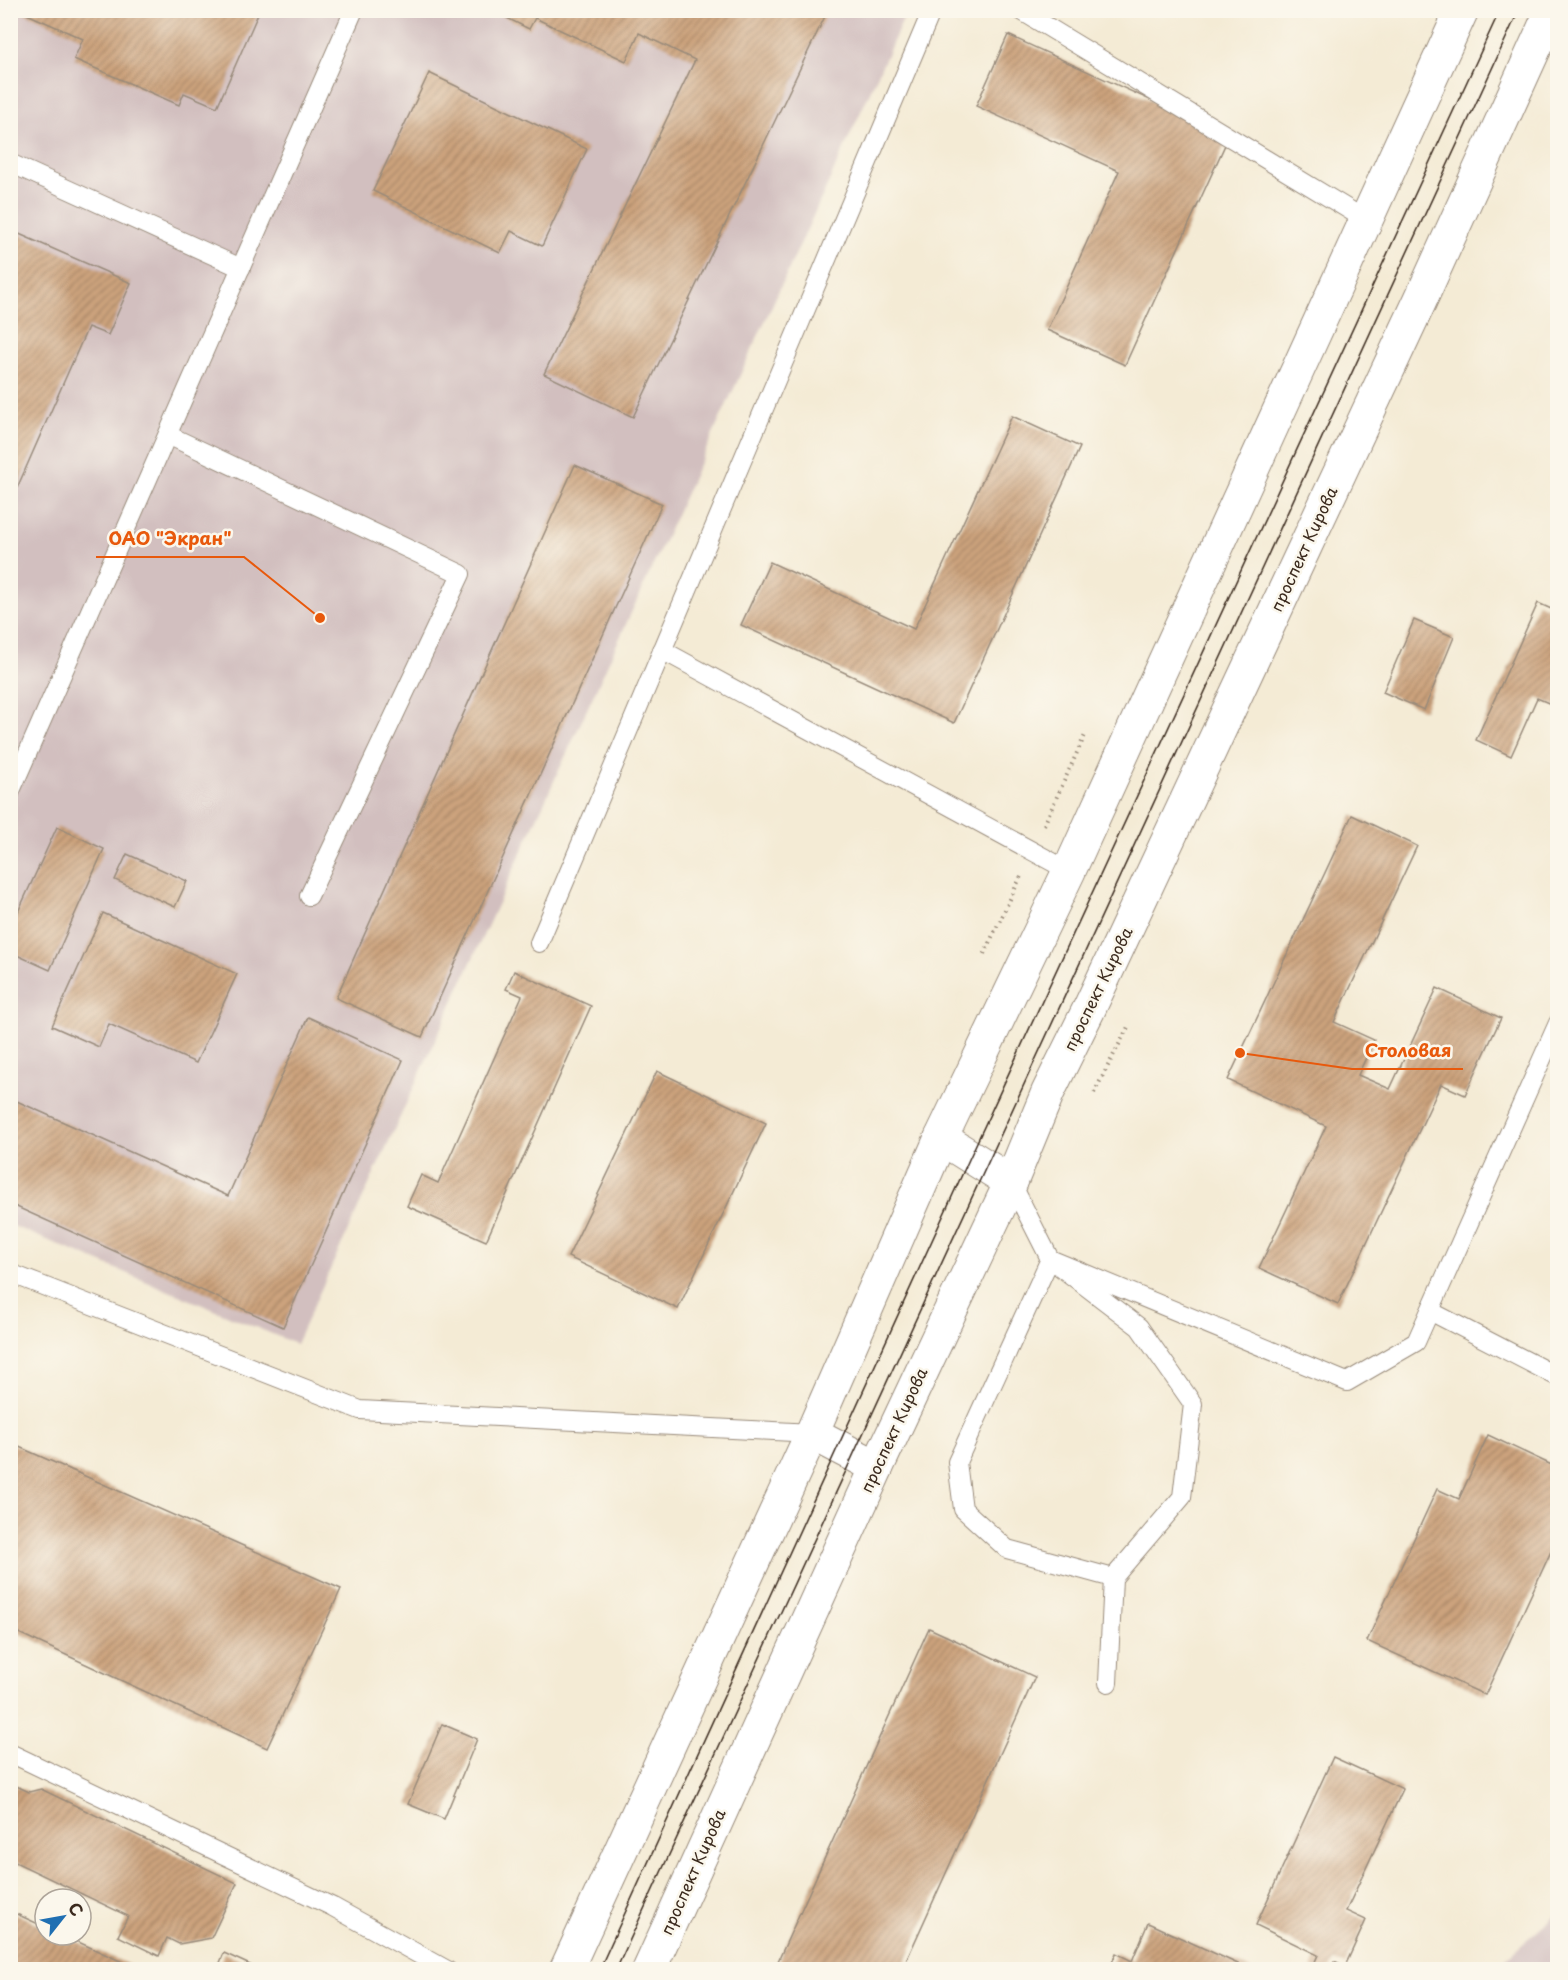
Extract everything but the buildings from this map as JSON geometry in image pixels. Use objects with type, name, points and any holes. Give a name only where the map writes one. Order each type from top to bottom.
[{"type":"main road","points":[[566,1970],[812,1433],[942,1138],[1069,871],[1462,10]]},
{"type":"main road","name":"проспект Кирова","points":[[649,1970],[877,1467],[1011,1182],[1048,1092],[1106,975],[1410,322],[1552,10]]},
{"type":"main road","points":[[942,1138],[1011,1182]]},
{"type":"main road","points":[[812,1433],[877,1467]]},
{"type":"lane","points":[[10,793],[354,10]]},
{"type":"lane","points":[[539,943],[932,10]]},
{"type":"lane","points":[[1020,10],[1366,220]]},
{"type":"lane","points":[[10,163],[241,268]]},
{"type":"lane","points":[[168,435],[460,574],[309,896]]},
{"type":"lane","points":[[662,650],[1069,871]]},
{"type":"lane","points":[[1050,1259],[1347,1382],[1416,1342],[1557,1023]]},
{"type":"lane","points":[[1011,1182],[1050,1259],[1139,1327],[1193,1404],[1182,1497],[1113,1578],[1108,1683]]},
{"type":"lane","points":[[1050,1259],[957,1462],[963,1509],[1006,1549],[1113,1578]]},
{"type":"lane","points":[[10,1273],[360,1410],[812,1433]]},
{"type":"lane","points":[[1430,1311],[1557,1377]]},
{"type":"lane","points":[[10,1753],[333,1907],[447,1970]]},
{"type":"path","points":[[1094,1093],[1129,1025]]},
{"type":"shaded area","points":[[10,11],[907,11],[296,1344],[11,1225]]},
{"type":"shaded area","points":[[1557,1914],[1557,1969],[1494,1969]]},
{"type":"tram line","points":[[599,1970],[971,1155],[1500,10]]},
{"type":"tram line","points":[[616,1970],[1519,10]]},
{"type":"place","name":"ОАО \"Экран\"","points":[[320,618]]},
{"type":"place","name":"Столовая","points":[[1240,1053]]}]
